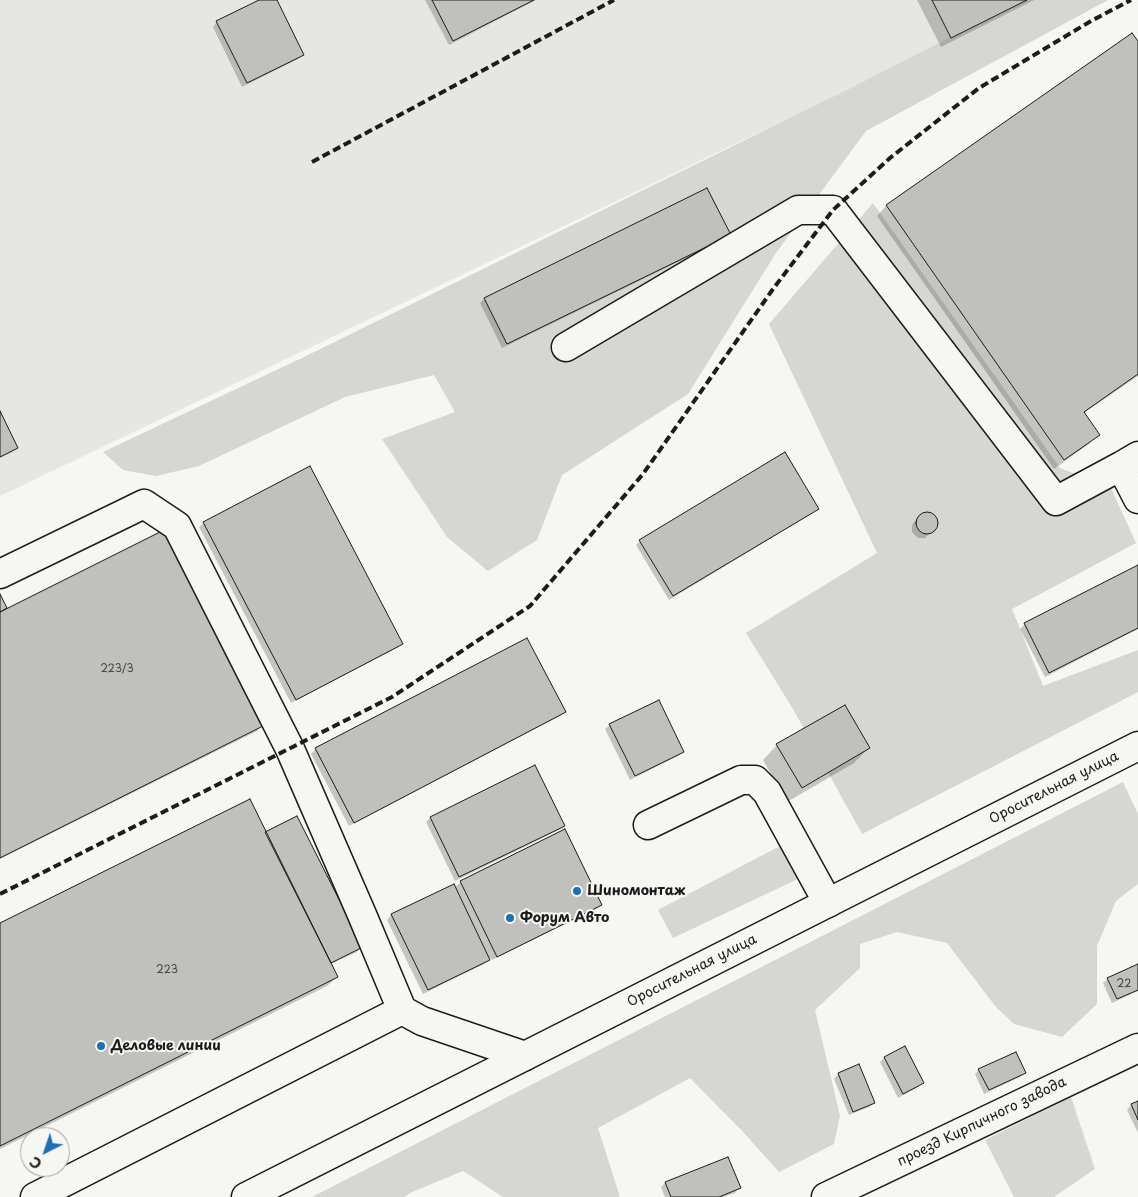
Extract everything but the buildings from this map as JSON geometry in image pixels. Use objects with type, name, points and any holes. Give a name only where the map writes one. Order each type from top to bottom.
[{"type":"main road","points":[[566,347],[798,210],[833,210],[1056,501],[1130,461],[1138,499]]},
{"type":"main road","points":[[0,574],[144,504],[177,526],[290,749],[402,1010],[422,1020],[525,1056]]},
{"type":"main road","name":"Оросительная улица","points":[[246,1197],[1138,746]]},
{"type":"main road","points":[[648,824],[741,780],[755,780],[767,792],[828,903]]},
{"type":"main road","points":[[36,1197],[402,1010]]},
{"type":"main road","name":"проезд Кирпичного завода","points":[[826,1197],[1138,1048]]},
{"type":"shaded area","points":[[0,0],[1036,0],[0,496]]},
{"type":"shaded area","points":[[1023,0],[1108,0],[866,131],[776,253],[688,394],[562,475],[537,540],[488,571],[447,537],[382,439],[455,412],[434,375],[345,397],[199,466],[156,476],[123,470],[103,452],[306,356],[853,87]]},
{"type":"shaded area","points":[[873,203],[1060,468],[1111,488],[1136,543],[1012,609],[1043,686],[1138,650],[1138,692],[862,834],[793,709],[746,633],[877,553],[769,324]]},
{"type":"shaded area","points":[[1123,782],[1138,814],[1138,884],[1116,901],[1097,946],[1097,1004],[1062,1037],[1014,1024],[996,1007],[947,943],[897,932],[860,944],[860,968],[815,1010],[840,1116],[834,1144],[779,1172],[690,1078],[598,1128],[620,1197],[503,1197],[463,1171],[404,1197],[312,1197]]},
{"type":"shaded area","points":[[780,846],[800,878],[673,938],[658,910]]},
{"type":"shaded area","points":[[1071,1097],[1095,1169],[1054,1197],[1014,1197],[985,1140]]},
{"type":"railway","points":[[312,162],[614,0]]},
{"type":"railway","points":[[0,894],[392,697],[530,606],[643,474],[773,289],[833,210],[890,158],[979,88],[1091,21],[1131,0]]},
{"type":"place","name":"Шиномонтаж","points":[[577,891]]},
{"type":"place","name":"Форум Авто","points":[[510,918]]},
{"type":"place","name":"Деловые линии","points":[[101,1046]]}]
